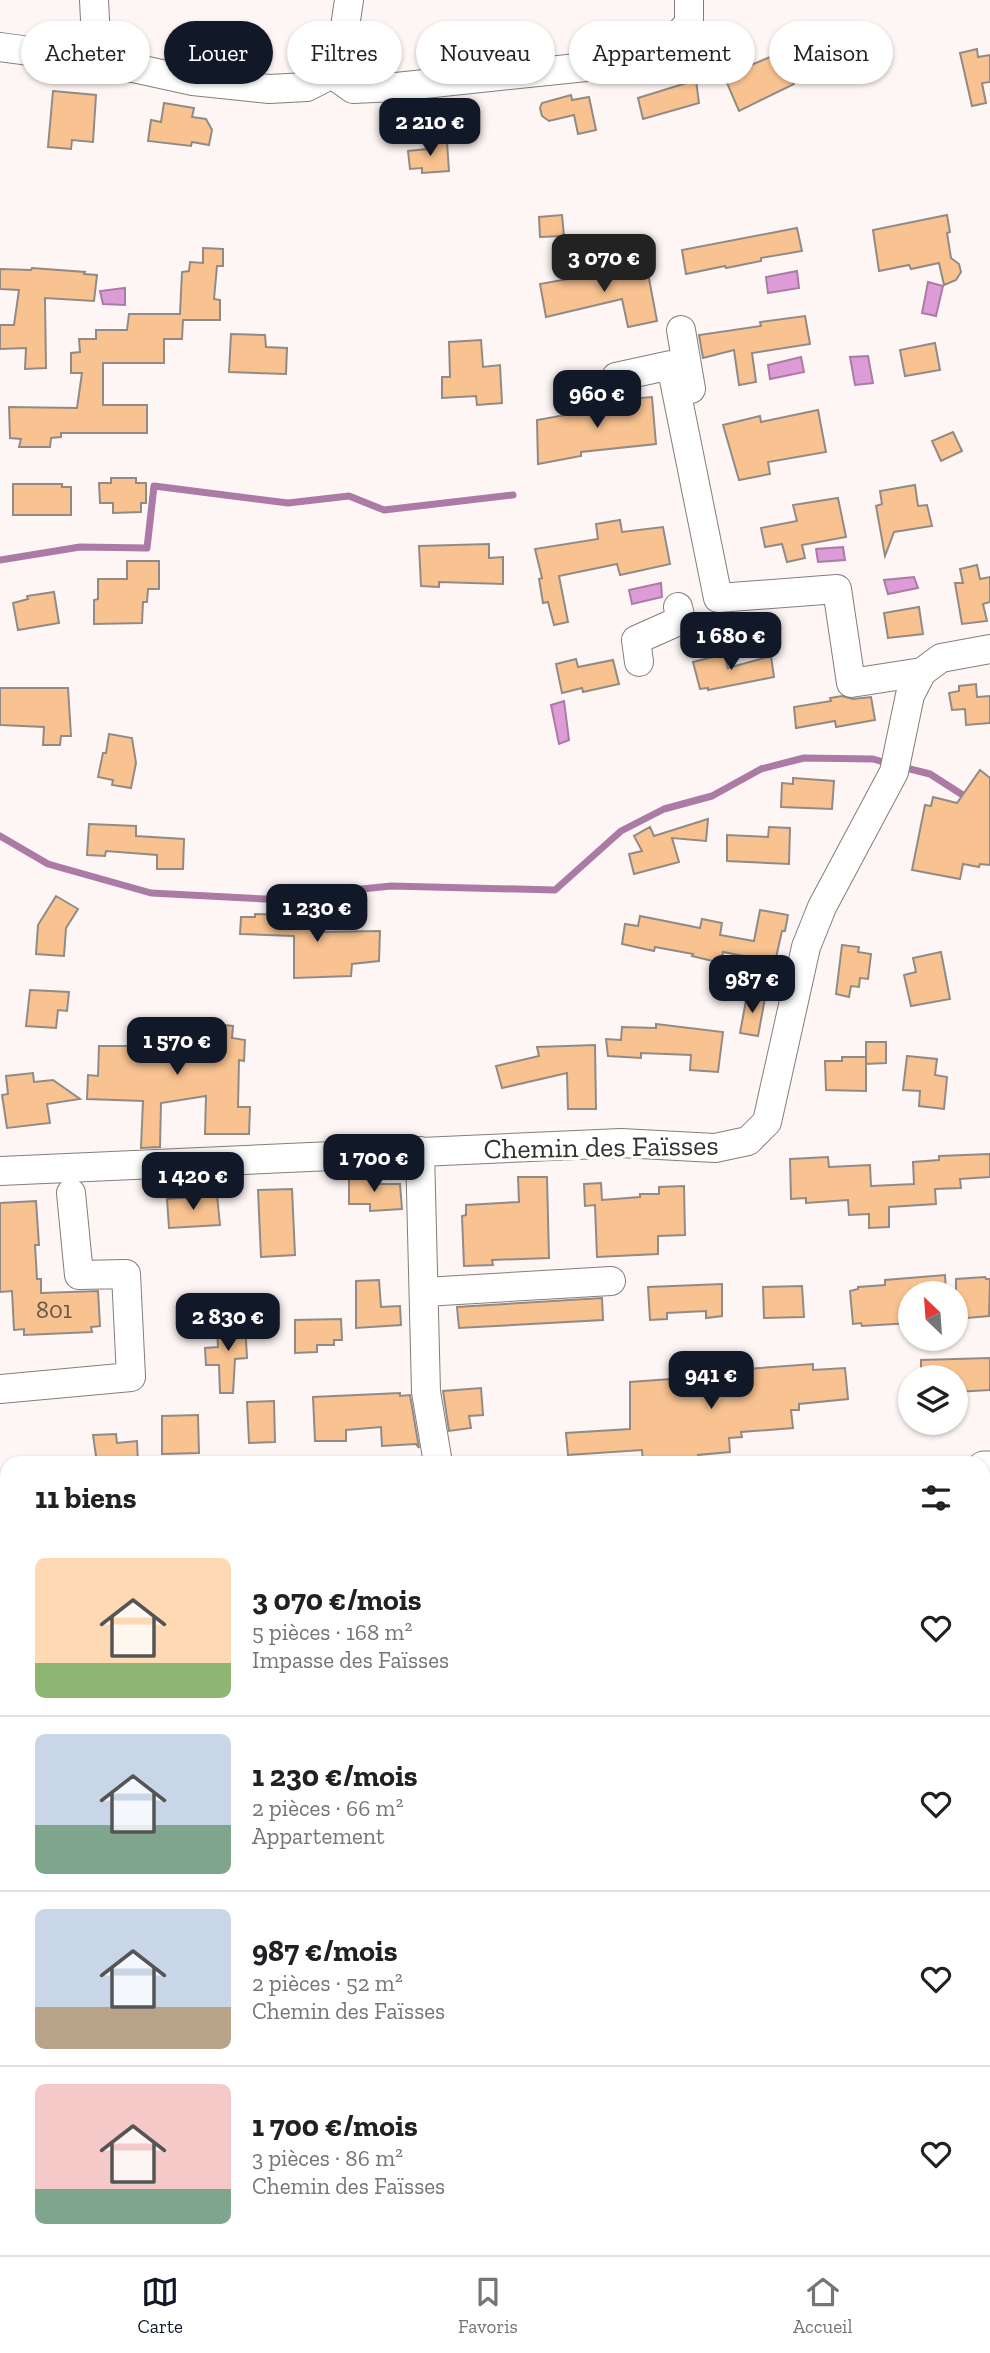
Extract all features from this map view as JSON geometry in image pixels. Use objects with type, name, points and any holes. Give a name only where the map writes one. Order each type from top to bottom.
[{"type":"street","points":[[94,0],[95,21]]},
{"type":"street","points":[[346,21],[349,0]]},
{"type":"street","points":[[346,84],[353,89],[396,87],[605,65],[668,47],[689,23],[689,0]]},
{"type":"street","points":[[0,47],[21,50]]},
{"type":"street","points":[[150,72],[193,81],[270,89],[311,84]]},
{"type":"street","points":[[681,330],[705,467],[695,482]]},
{"type":"street","points":[[616,377],[671,365],[718,598]]},
{"type":"street","points":[[639,662],[636,640],[681,620],[671,609],[718,598],[837,589],[851,683],[922,672],[941,658],[990,649]]},
{"type":"street","name":"Chemin des Faïsses","points":[[0,1171],[621,1143],[715,1148],[748,1141],[767,1122],[806,947],[822,907],[894,772],[910,695],[922,672]]},
{"type":"street","points":[[420,1151],[426,1392],[437,1456]]},
{"type":"street","points":[[0,1389],[131,1377],[126,1273],[79,1275],[71,1193]]},
{"type":"street","points":[[424,1292],[611,1281]]},
{"type":"shaded area","points":[[797,271],[799,288],[768,293],[766,277]]},
{"type":"shaded area","points":[[928,282],[943,286],[936,316],[922,313]]},
{"type":"shaded area","points":[[125,288],[125,305],[103,304],[100,291]]},
{"type":"shaded area","points":[[868,356],[873,383],[855,385],[850,357]]},
{"type":"shaded area","points":[[801,357],[804,372],[770,379],[768,365]]},
{"type":"shaded area","points":[[843,547],[845,560],[818,562],[816,549]]},
{"type":"shaded area","points":[[914,577],[918,588],[888,594],[884,580]]},
{"type":"shaded area","points":[[661,583],[662,597],[632,604],[629,590]]},
{"type":"shaded area","points":[[564,701],[569,740],[559,744],[551,705]]},
{"type":"building","points":[[977,49],[978,57],[990,55],[990,82],[982,83],[986,103],[972,106],[960,53]]},
{"type":"building","points":[[769,58],[769,84],[794,84],[739,111],[727,84],[755,84],[755,63]]},
{"type":"building","points":[[683,84],[697,84],[699,103],[643,119],[638,98]]},
{"type":"building","points":[[53,91],[96,95],[93,142],[72,140],[71,149],[48,147]]},
{"type":"building","points":[[571,95],[572,100],[589,97],[596,130],[578,134],[574,115],[549,121],[542,116],[542,103]]},
{"type":"building","points":[[164,103],[194,108],[192,117],[206,119],[212,130],[209,145],[192,142],[191,146],[148,141],[151,120],[161,122]]},
{"type":"building","points":[[447,142],[449,171],[422,173],[422,168],[410,169],[408,151],[427,149],[428,144]]},
{"type":"building","points":[[562,215],[564,236],[540,237],[539,217]]},
{"type":"building","points":[[947,215],[951,258],[959,264],[961,272],[956,280],[944,285],[939,263],[911,269],[909,265],[879,271],[873,230]]},
{"type":"building","points":[[797,228],[802,251],[686,274],[682,250]]},
{"type":"building","points":[[203,248],[223,249],[223,266],[217,266],[214,299],[220,300],[220,320],[183,320],[182,339],[164,339],[164,363],[103,363],[103,405],[147,405],[147,433],[61,433],[61,437],[51,438],[50,447],[19,447],[21,439],[10,438],[9,407],[77,408],[82,373],[71,373],[71,353],[80,352],[79,339],[96,339],[96,330],[127,330],[129,314],[180,314],[182,272],[189,271],[190,262],[203,263]]},
{"type":"building","points":[[640,266],[641,269],[647,268],[657,321],[628,327],[622,299],[546,317],[540,284]]},
{"type":"building","points":[[32,268],[97,275],[94,301],[45,298],[46,368],[25,369],[26,348],[0,349],[0,325],[14,325],[19,290],[0,289],[0,269]]},
{"type":"building","points":[[805,316],[810,344],[752,353],[756,382],[739,385],[734,350],[703,358],[699,335]]},
{"type":"building","points":[[231,334],[265,335],[266,347],[287,348],[286,374],[229,372]]},
{"type":"building","points":[[481,340],[483,367],[500,365],[502,403],[477,405],[476,396],[442,398],[442,377],[450,377],[449,342]]},
{"type":"building","points":[[935,343],[940,370],[905,376],[900,350]]},
{"type":"building","points":[[652,397],[656,444],[581,452],[581,456],[538,464],[537,420],[604,408],[604,401]]},
{"type":"building","points":[[818,410],[826,452],[768,462],[770,474],[739,480],[723,425],[760,416],[761,422]]},
{"type":"building","points":[[953,432],[962,451],[941,461],[932,441]]},
{"type":"building","points":[[111,478],[136,478],[136,483],[146,483],[146,503],[141,503],[141,512],[113,513],[113,503],[100,503],[99,483],[111,483]]},
{"type":"building","points":[[13,484],[62,484],[62,487],[71,487],[71,515],[13,515]]},
{"type":"building","points":[[915,485],[918,506],[927,505],[932,526],[894,532],[885,556],[876,506],[882,504],[880,491]]},
{"type":"building","points":[[838,498],[846,537],[802,545],[805,558],[787,562],[782,544],[765,547],[761,528],[797,521],[793,505]]},
{"type":"building","points":[[620,520],[622,532],[663,527],[670,564],[620,575],[617,564],[559,576],[568,622],[554,625],[548,602],[543,603],[539,579],[542,578],[535,549],[598,539],[596,524]]},
{"type":"building","points":[[489,544],[489,558],[503,557],[503,584],[439,582],[439,587],[421,586],[419,546]]},
{"type":"building","points":[[127,561],[159,561],[159,589],[148,589],[147,602],[143,602],[142,623],[94,624],[94,600],[98,599],[98,579],[127,579]]},
{"type":"building","points":[[977,565],[980,579],[990,577],[990,602],[983,604],[987,621],[962,624],[955,583],[963,583],[960,569]]},
{"type":"building","points":[[54,592],[59,623],[18,630],[13,603],[28,599],[27,596]]},
{"type":"building","points":[[919,607],[923,634],[888,638],[884,613]]},
{"type":"building","points":[[724,654],[728,668],[771,656],[774,677],[708,690],[700,689],[693,662]]},
{"type":"building","points":[[576,659],[578,667],[613,660],[619,684],[583,692],[582,688],[562,693],[556,664]]},
{"type":"building","points":[[976,684],[977,697],[990,696],[990,723],[966,725],[965,709],[952,710],[949,693],[959,691],[959,686]]},
{"type":"building","points":[[0,688],[68,688],[71,736],[61,736],[60,745],[43,745],[44,727],[0,725]]},
{"type":"building","points":[[842,696],[853,699],[871,697],[875,720],[836,727],[835,721],[796,728],[794,707],[831,701],[830,698]]},
{"type":"building","points":[[109,734],[132,738],[136,763],[131,788],[112,785],[113,780],[98,777]]},
{"type":"building","points":[[980,770],[990,778],[990,865],[980,864],[979,867],[963,864],[960,879],[912,870],[925,805],[931,806],[933,797],[957,803]]},
{"type":"building","points":[[793,778],[834,781],[832,809],[781,807],[782,783],[793,784]]},
{"type":"building","points":[[708,819],[706,841],[672,838],[679,862],[634,874],[629,854],[642,851],[634,836],[650,827],[654,836]]},
{"type":"building","points":[[89,824],[136,826],[136,836],[184,839],[183,869],[157,869],[157,855],[106,851],[105,856],[87,855]]},
{"type":"building","points":[[769,827],[790,828],[789,864],[727,861],[727,835],[768,837]]},
{"type":"building","points":[[56,896],[78,909],[66,928],[64,956],[36,954],[38,925]]},
{"type":"building","points":[[760,910],[788,915],[775,962],[723,952],[721,963],[692,956],[693,954],[655,947],[654,951],[622,944],[625,924],[638,926],[640,916],[700,928],[702,919],[722,923],[720,935],[754,941]]},
{"type":"building","points":[[320,912],[320,932],[380,931],[379,961],[352,964],[351,976],[294,978],[294,936],[240,934],[241,917],[255,917],[255,914],[295,915]]},
{"type":"building","points":[[842,945],[859,947],[858,952],[871,954],[868,979],[860,978],[859,987],[851,986],[849,997],[836,994]]},
{"type":"building","points":[[941,952],[950,999],[911,1006],[904,975],[916,972],[913,958]]},
{"type":"building","points":[[30,990],[69,992],[67,1011],[58,1010],[56,1028],[26,1026]]},
{"type":"building","points":[[747,995],[765,998],[758,1036],[740,1033]]},
{"type":"building","points":[[194,1022],[233,1026],[232,1038],[245,1040],[244,1061],[239,1060],[238,1107],[250,1107],[249,1134],[205,1134],[206,1096],[161,1103],[160,1147],[141,1148],[143,1101],[87,1099],[88,1075],[98,1076],[99,1046],[149,1046],[149,1031],[193,1030]]},
{"type":"building","points":[[656,1024],[723,1032],[718,1072],[690,1070],[691,1055],[641,1053],[641,1058],[608,1056],[606,1039],[621,1040],[622,1027],[656,1028]]},
{"type":"building","points":[[866,1042],[886,1042],[886,1063],[866,1064]]},
{"type":"building","points":[[595,1045],[596,1109],[568,1109],[567,1073],[502,1088],[496,1066],[539,1056],[537,1047]]},
{"type":"building","points":[[907,1056],[937,1059],[935,1075],[947,1077],[944,1109],[919,1106],[920,1091],[903,1090]]},
{"type":"building","points":[[842,1057],[866,1057],[866,1091],[826,1090],[825,1061],[842,1061]]},
{"type":"building","points":[[33,1073],[34,1082],[53,1080],[80,1099],[47,1104],[50,1123],[7,1128],[2,1095],[8,1094],[6,1076]]},
{"type":"building","points":[[990,1154],[990,1177],[960,1179],[961,1188],[935,1189],[936,1204],[889,1207],[889,1227],[869,1228],[869,1214],[849,1215],[848,1200],[806,1203],[806,1198],[791,1199],[790,1159],[828,1157],[829,1167],[870,1165],[871,1186],[914,1184],[913,1162],[939,1160],[939,1156]]},
{"type":"building","points":[[349,1176],[371,1176],[371,1184],[400,1184],[402,1209],[370,1211],[370,1204],[349,1204]]},
{"type":"building","points":[[518,1177],[547,1177],[549,1258],[492,1260],[493,1265],[464,1266],[462,1216],[466,1215],[466,1205],[519,1202]]},
{"type":"building","points":[[601,1183],[602,1200],[659,1194],[659,1187],[684,1186],[685,1235],[658,1236],[658,1254],[597,1257],[595,1205],[585,1206],[584,1184]]},
{"type":"building","points":[[292,1189],[295,1255],[261,1257],[258,1190]]},
{"type":"building","points":[[217,1195],[220,1225],[169,1228],[167,1199]]},
{"type":"building","points":[[36,1201],[39,1245],[35,1245],[37,1279],[41,1279],[41,1293],[98,1291],[100,1326],[91,1327],[92,1332],[24,1335],[24,1329],[14,1330],[12,1291],[0,1292],[0,1203]]},
{"type":"building","points":[[945,1275],[945,1281],[898,1281],[898,1324],[853,1324],[850,1291],[858,1287],[885,1285],[885,1280]]},
{"type":"building","points":[[956,1279],[990,1279],[989,1316],[968,1318],[968,1281]]},
{"type":"building","points":[[379,1280],[381,1307],[400,1306],[401,1325],[356,1328],[356,1281]]},
{"type":"building","points":[[722,1284],[722,1316],[706,1318],[706,1311],[667,1313],[667,1319],[650,1320],[648,1287]]},
{"type":"building","points":[[802,1286],[804,1317],[764,1318],[763,1287]]},
{"type":"building","points":[[602,1298],[603,1320],[459,1328],[457,1307]]},
{"type":"building","points":[[341,1319],[342,1340],[334,1340],[334,1345],[317,1345],[317,1352],[295,1353],[295,1320]]},
{"type":"building","points":[[245,1322],[247,1358],[235,1359],[233,1393],[220,1393],[219,1365],[206,1365],[205,1348],[218,1347],[217,1323]]},
{"type":"building","points":[[990,1358],[990,1390],[968,1391],[968,1365],[921,1365],[921,1360]]},
{"type":"building","points":[[747,1361],[747,1369],[813,1364],[813,1370],[845,1368],[848,1399],[799,1404],[799,1410],[791,1410],[793,1428],[741,1432],[742,1437],[729,1438],[730,1452],[698,1456],[642,1456],[642,1450],[568,1455],[566,1433],[630,1429],[630,1382],[727,1375],[726,1365]]},
{"type":"building","points":[[481,1388],[483,1415],[469,1416],[471,1428],[449,1431],[443,1391]]},
{"type":"building","points":[[400,1393],[400,1396],[410,1395],[419,1448],[416,1444],[382,1446],[381,1427],[346,1430],[346,1441],[315,1441],[313,1397]]},
{"type":"building","points":[[274,1401],[275,1442],[249,1443],[247,1402]]},
{"type":"building","points":[[198,1415],[199,1453],[162,1454],[162,1416]]},
{"type":"building","points":[[116,1434],[117,1443],[137,1441],[138,1456],[96,1456],[93,1435]]},
{"type":"waterway","points":[[0,560],[80,547],[147,548],[154,486],[288,503],[349,496],[384,510],[513,495]]},
{"type":"waterway","points":[[0,836],[48,864],[151,893],[265,899],[391,886],[555,890],[621,831],[664,809],[712,796],[761,769],[804,758],[873,759],[887,763]]},
{"type":"waterway","points":[[902,767],[930,774],[969,799]]}]
